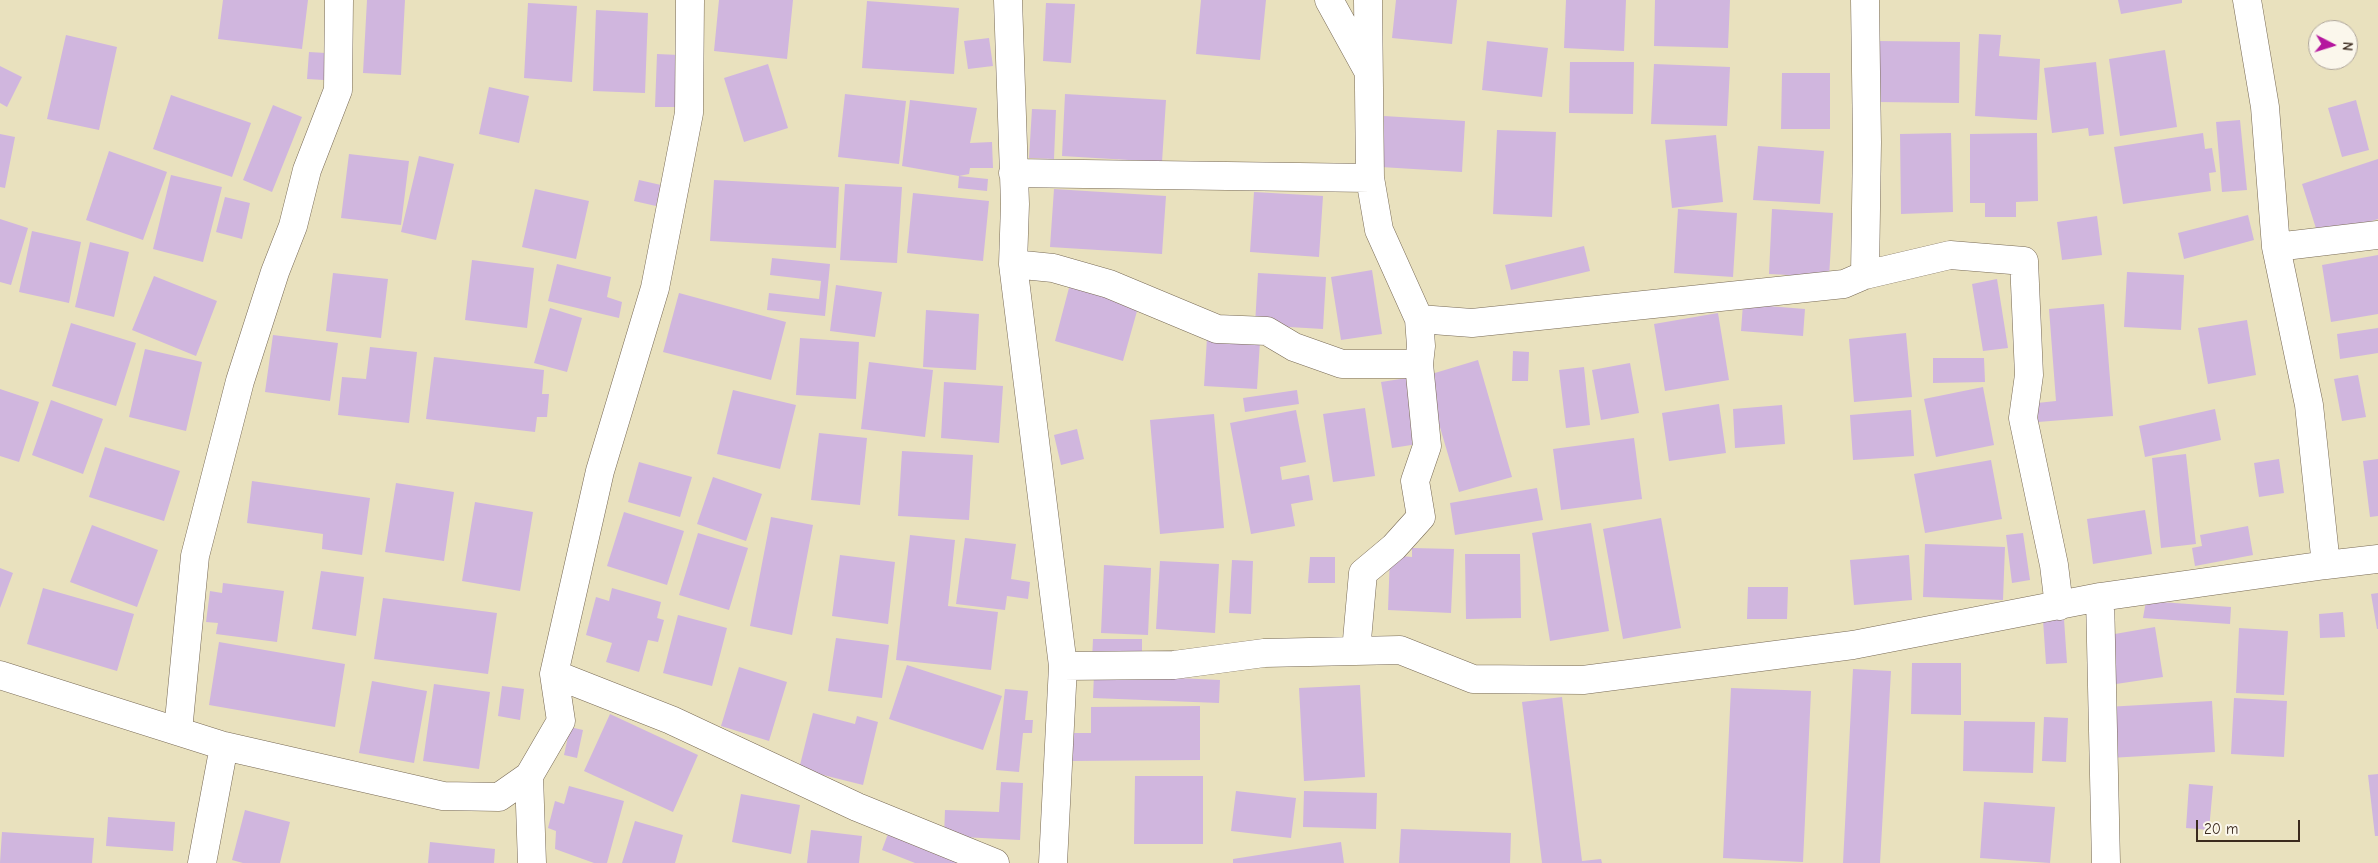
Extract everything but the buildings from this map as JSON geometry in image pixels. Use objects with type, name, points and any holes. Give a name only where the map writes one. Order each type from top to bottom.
[{"type":"street","points":[[178,731],[195,556],[240,381],[275,272],[293,226],[307,170],[338,90],[339,0]]},
{"type":"street","points":[[0,675],[224,746],[443,796],[499,797],[529,776],[561,721],[554,674],[600,471],[655,288],[689,114],[690,0]]},
{"type":"street","points":[[1008,0],[1013,173],[1016,204],[1012,264],[1063,666],[1053,863]]},
{"type":"street","points":[[1329,0],[1369,72]]},
{"type":"street","points":[[1356,651],[1363,573],[1394,547],[1421,517],[1415,481],[1427,446],[1419,364],[1421,346],[1419,319],[1379,230],[1370,178],[1368,0]]},
{"type":"street","points":[[1865,0],[1868,142],[1865,275]]},
{"type":"street","points":[[2247,0],[2265,107],[2276,247],[2309,404],[2326,564]]},
{"type":"street","points":[[1013,173],[1370,178]]},
{"type":"street","points":[[2276,247],[2378,235]]},
{"type":"street","points":[[1419,319],[1472,323],[1844,284],[1865,275],[1950,255],[2024,261],[2029,375],[2023,418],[2054,565],[2059,606]]},
{"type":"street","points":[[1012,264],[1053,268],[1109,284],[1217,329],[1267,331],[1294,347],[1342,364],[1419,364]]},
{"type":"street","points":[[1063,666],[1174,665],[1264,653],[1400,650],[1473,679],[1583,680],[1853,645],[2100,597],[2326,564],[2378,559]]},
{"type":"street","points":[[2100,597],[2106,863]]},
{"type":"street","points":[[554,674],[671,720],[857,807],[996,863]]},
{"type":"street","points":[[202,863],[224,746]]},
{"type":"street","points":[[529,776],[532,863]]}]
